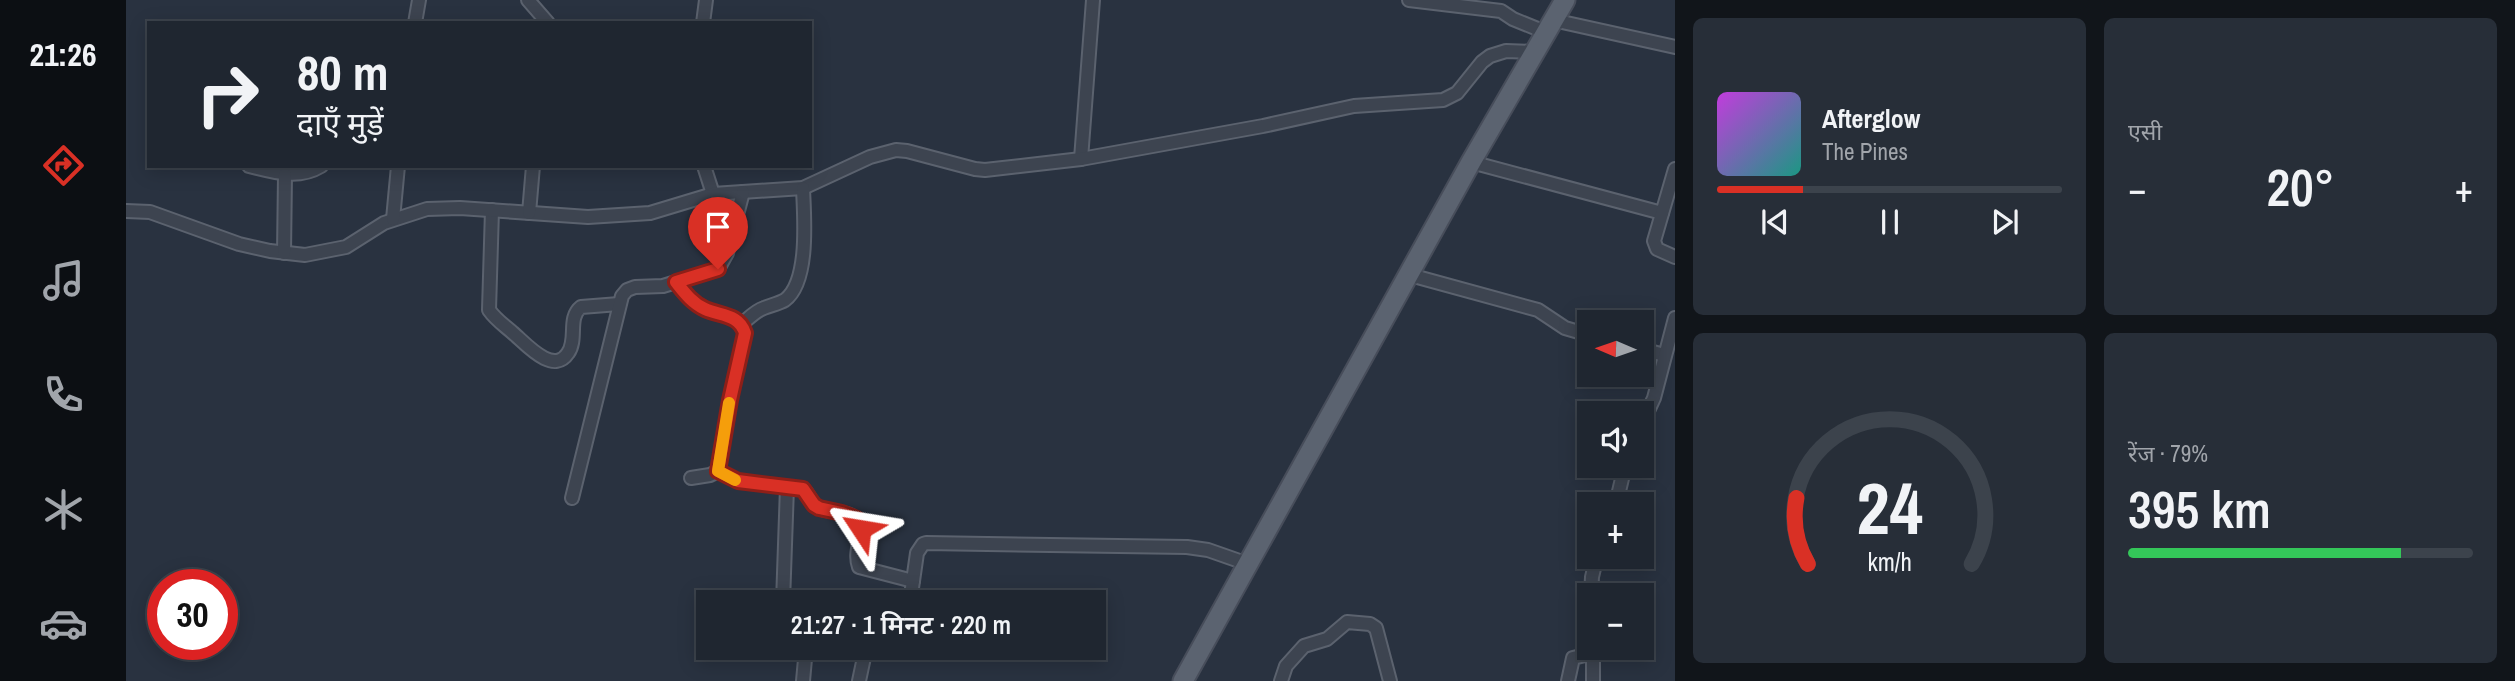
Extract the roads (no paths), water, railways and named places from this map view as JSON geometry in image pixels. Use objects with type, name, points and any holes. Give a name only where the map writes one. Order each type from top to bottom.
[{"type":"main road","points":[[1183,681],[1471,162],[1565,0]]},
{"type":"street","points":[[415,21],[419,0]]},
{"type":"street","points":[[528,0],[546,21]]},
{"type":"street","points":[[703,21],[706,0]]},
{"type":"street","points":[[1081,159],[1093,0]]},
{"type":"street","points":[[1409,0],[1501,11],[1513,19],[1675,47]]},
{"type":"street","points":[[131,211],[165,217],[239,244],[304,255],[346,247],[393,219],[427,209],[492,210],[588,217],[650,213],[713,194],[803,188],[870,157],[896,150],[985,170],[1081,159],[1263,126],[1354,106],[1443,100],[1457,93],[1490,56],[1506,51],[1535,52]]},
{"type":"street","points":[[1471,162],[1662,213]]},
{"type":"street","points":[[258,168],[285,174],[310,172],[317,168]]},
{"type":"street","points":[[393,219],[398,168]]},
{"type":"street","points":[[529,213],[533,168]]},
{"type":"street","points":[[705,168],[713,194]]},
{"type":"street","points":[[1674,173],[1654,246],[1675,257]]},
{"type":"street","points":[[284,253],[285,174]]},
{"type":"street","points":[[742,324],[762,308],[782,302],[793,290],[801,267],[804,233],[803,188]]},
{"type":"street","points":[[572,498],[613,340],[619,304],[627,289],[676,282],[710,272],[723,264],[743,192]]},
{"type":"street","points":[[492,210],[489,310],[535,353],[553,361],[561,359],[570,349],[577,310],[582,307],[619,304]]},
{"type":"street","points":[[1409,275],[1538,310],[1565,328],[1577,332]]},
{"type":"street","points":[[676,282],[705,309],[736,318],[745,333],[718,471]]},
{"type":"street","points":[[1653,401],[1675,318]]},
{"type":"street","points":[[1654,352],[1664,355]]},
{"type":"street","points":[[691,478],[718,471]]},
{"type":"street","points":[[718,471],[738,481],[803,489],[819,508],[857,519],[861,529],[856,555],[859,567],[913,581]]},
{"type":"street","points":[[783,590],[786,486]]},
{"type":"street","points":[[912,590],[917,553],[926,543],[1187,547],[1208,550],[1248,564]]},
{"type":"street","points":[[1281,681],[1286,666],[1304,646],[1327,639],[1348,622],[1370,624],[1376,628],[1390,681]]},
{"type":"street","points":[[1568,681],[1573,658],[1577,656]]},
{"type":"street","points":[[803,681],[805,660]]},
{"type":"street","points":[[859,681],[863,660]]},
{"type":"street","points":[[1593,660],[1594,681]]}]
